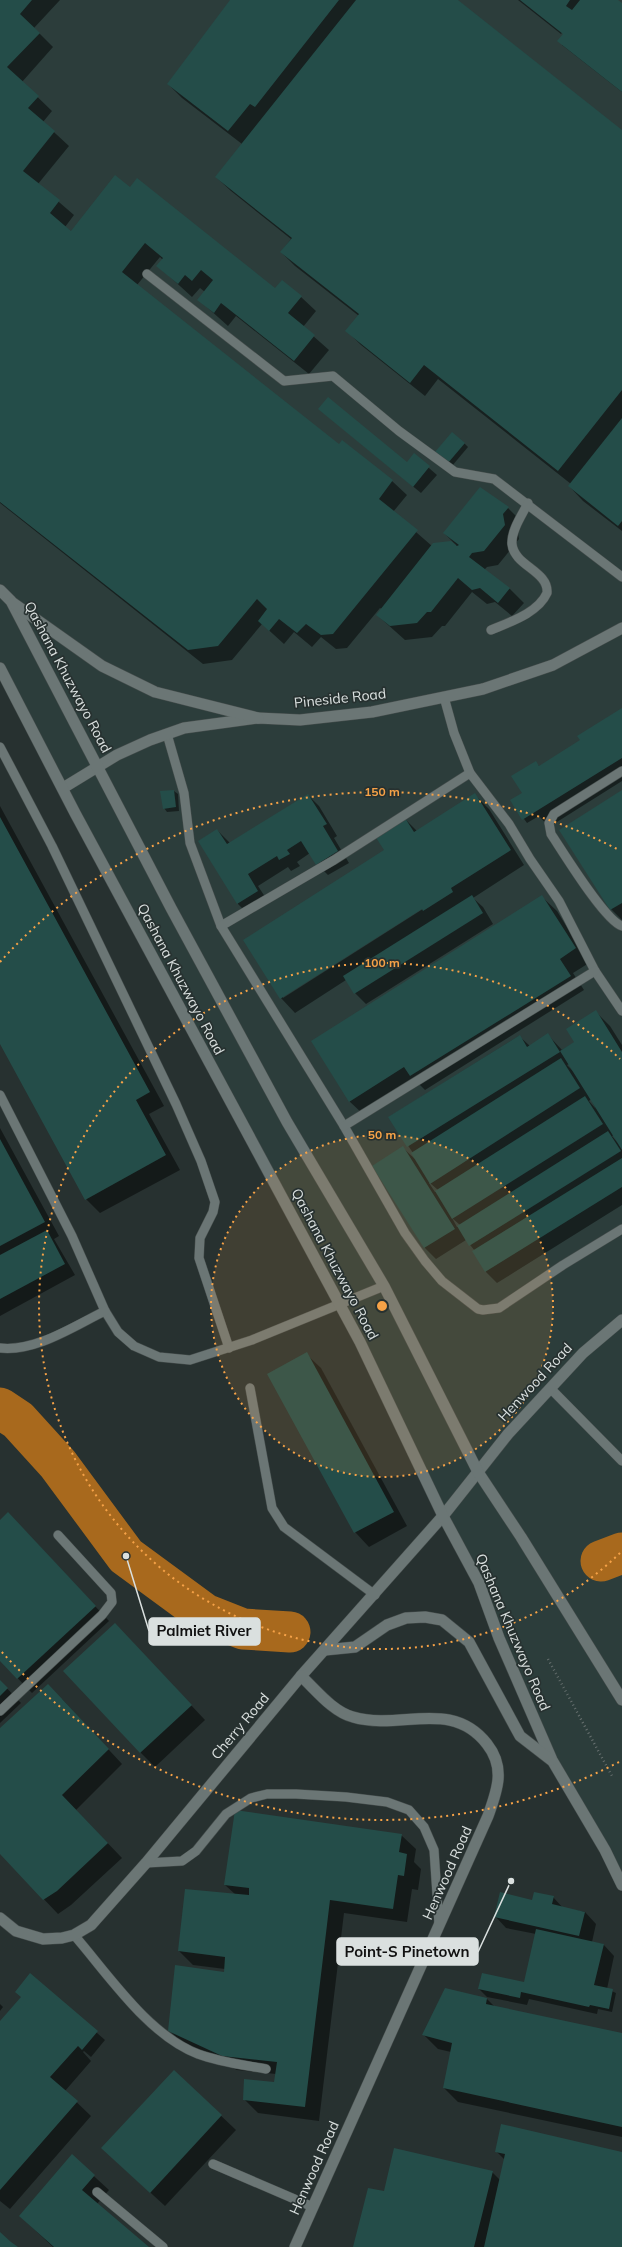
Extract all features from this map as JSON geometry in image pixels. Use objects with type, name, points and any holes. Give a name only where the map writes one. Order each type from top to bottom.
[{"type":"main road","name":"Qashana Khuzwayo Road","points":[[0,590],[11,601],[287,1122],[384,1286],[478,1472],[521,1537],[622,1700]]},
{"type":"main road","points":[[11,601],[102,666],[155,692],[258,718]]},
{"type":"main road","name":"Pineside Road","points":[[63,788],[98,766],[150,740],[184,728],[258,718],[300,720],[372,712],[483,689],[553,664],[622,628]]},
{"type":"main road","name":"Qashana Khuzwayo Road","points":[[0,668],[360,1342],[443,1516],[479,1583],[499,1638],[552,1760],[605,1850],[622,1885]]},
{"type":"main road","name":"Henwood Road","points":[[478,1472],[508,1434],[583,1353],[622,1320]]},
{"type":"main road","name":"Cherry Road","points":[[0,1918],[16,1930],[34,1937],[52,1939],[74,1935],[91,1925],[146,1863],[301,1676],[375,1595],[443,1516],[478,1472]]},
{"type":"main road","points":[[325,1650],[355,1647],[387,1625],[406,1618],[425,1617],[442,1620],[469,1642],[520,1736],[552,1760]]},
{"type":"main road","name":"Henwood Road","points":[[295,2247],[488,1816],[499,1787],[499,1773],[495,1756],[480,1736],[467,1725],[450,1719],[368,1721],[351,1717],[335,1707],[301,1676]]},
{"type":"lane","points":[[147,274],[284,381],[333,376],[399,431],[455,472],[494,479],[528,503],[622,577]]},
{"type":"lane","points":[[491,630],[527,614],[542,601],[547,593],[544,580],[521,561],[512,544],[514,532],[528,503]]},
{"type":"lane","points":[[444,697],[454,733],[470,773],[509,824],[530,859],[559,901],[595,971],[622,1011]]},
{"type":"lane","points":[[167,734],[184,793],[190,843],[222,926],[344,1126],[390,1208],[424,1261],[452,1290],[478,1309],[483,1310],[499,1308],[563,1265],[622,1229]]},
{"type":"lane","points":[[0,747],[52,846],[173,1097],[201,1161],[216,1202],[213,1212],[200,1238],[199,1258],[229,1348]]},
{"type":"lane","points":[[622,771],[554,814],[549,823],[551,834],[596,900],[612,921],[622,926]]},
{"type":"lane","points":[[222,926],[334,860],[470,773]]},
{"type":"lane","points":[[344,1126],[595,971]]},
{"type":"lane","points":[[0,1095],[72,1236],[105,1311],[118,1332],[134,1346],[159,1357],[190,1360],[229,1348],[384,1286]]},
{"type":"lane","points":[[0,1348],[26,1346],[41,1341],[105,1311]]},
{"type":"lane","points":[[250,1388],[272,1508],[277,1518],[284,1526],[375,1595]]},
{"type":"lane","points":[[551,1389],[622,1461]]},
{"type":"lane","points":[[0,1711],[102,1615],[112,1602],[111,1593],[58,1535]]},
{"type":"lane","points":[[146,1863],[182,1861],[196,1850],[226,1814],[251,1798],[266,1794],[346,1797],[387,1802],[409,1810],[424,1828],[434,1850],[439,1926]]},
{"type":"lane","points":[[74,1935],[136,2008],[167,2036],[198,2055],[266,2069]]},
{"type":"lane","points":[[213,2164],[313,2207]]},
{"type":"lane","points":[[98,2192],[162,2247]]},
{"type":"path","points":[[548,1659],[612,1776]]},
{"type":"shaded area","points":[[0,0],[622,0],[622,1883],[553,1760],[480,1583],[0,666]]},
{"type":"building","points":[[0,0],[32,0],[20,14],[40,33],[7,67],[39,96],[28,108],[55,131],[23,171],[60,200],[50,213],[71,231],[115,175],[130,187],[137,178],[275,288],[282,280],[302,296],[288,313],[315,335],[294,361],[221,303],[214,313],[197,300],[213,280],[201,270],[192,281],[185,275],[178,284],[156,266],[163,258],[145,243],[122,272],[339,444],[342,440],[393,480],[379,499],[418,530],[333,634],[321,635],[306,624],[297,633],[279,619],[269,631],[258,621],[267,609],[257,599],[218,646],[188,650],[0,502]]},
{"type":"building","points":[[230,0],[339,0],[255,107],[250,104],[228,131],[167,84]]},
{"type":"building","points":[[356,0],[458,0],[622,130],[622,390],[558,471],[424,365],[410,383],[345,331],[359,314],[280,252],[292,238],[215,177]]},
{"type":"building","points":[[520,0],[570,0],[566,6],[572,10],[580,0],[618,0],[622,3],[622,92],[557,41],[563,34]]},
{"type":"building","points":[[328,397],[407,462],[414,453],[430,466],[413,487],[318,409]]},
{"type":"building","points":[[622,418],[622,521],[618,526],[568,486]]},
{"type":"building","points":[[452,432],[465,443],[448,463],[435,452]]},
{"type":"building","points":[[480,487],[509,507],[503,514],[505,525],[484,551],[472,553],[469,557],[510,588],[498,603],[480,588],[472,590],[458,578],[431,612],[427,612],[417,623],[390,626],[376,615],[433,543],[451,541],[457,546],[459,545],[443,533]]},
{"type":"building","points":[[622,708],[622,758],[522,820],[510,800],[522,793],[511,776],[536,761],[539,766],[580,740],[577,736]]},
{"type":"building","points":[[174,790],[176,807],[163,809],[160,791]]},
{"type":"building","points":[[622,790],[622,903],[610,910],[559,830]]},
{"type":"building","points":[[475,793],[511,850],[451,888],[453,892],[423,911],[422,909],[280,999],[243,940],[384,850],[375,836],[405,818],[414,832]]},
{"type":"building","points":[[308,794],[327,824],[323,826],[338,851],[316,865],[301,841],[287,850],[290,854],[279,860],[277,856],[248,874],[258,891],[237,904],[198,841],[217,829],[227,844]]},
{"type":"building","points":[[0,817],[150,1092],[136,1100],[166,1155],[85,1200],[0,1044]]},
{"type":"building","points":[[472,895],[483,913],[354,994],[343,976]]},
{"type":"building","points":[[542,895],[576,948],[560,959],[571,976],[410,1076],[404,1067],[349,1102],[311,1041]]},
{"type":"building","points":[[596,1010],[622,1052],[622,1150],[560,1051],[574,1042],[566,1029]]},
{"type":"building","points":[[548,1033],[560,1052],[407,1147],[388,1117],[520,1035],[527,1047]]},
{"type":"building","points":[[561,1058],[580,1088],[430,1184],[411,1153]]},
{"type":"building","points":[[585,1096],[603,1124],[452,1219],[435,1191]]},
{"type":"building","points":[[608,1131],[621,1151],[469,1246],[457,1226]]},
{"type":"building","points":[[0,1139],[45,1222],[0,1246]]},
{"type":"building","points":[[403,1146],[455,1229],[424,1248],[372,1166]]},
{"type":"building","points":[[622,1158],[622,1187],[485,1272],[472,1251]]},
{"type":"building","points":[[47,1230],[65,1264],[0,1299],[0,1255]]},
{"type":"building","points":[[307,1352],[394,1512],[354,1533],[267,1374]]},
{"type":"building","points":[[8,1512],[96,1606],[17,1679],[0,1661],[0,1520]]},
{"type":"building","points":[[115,1623],[192,1705],[140,1753],[63,1671]]},
{"type":"building","points":[[0,1680],[8,1688],[0,1696]]},
{"type":"building","points":[[48,1684],[109,1749],[62,1795],[108,1843],[57,1891],[43,1900],[0,1854],[0,1728]]},
{"type":"building","points":[[235,1810],[402,1834],[399,1852],[407,1854],[404,1876],[398,1875],[393,1909],[330,1900],[305,2107],[243,2100],[244,2079],[274,2082],[277,2062],[222,2056],[168,2031],[175,1965],[224,1972],[225,1957],[178,1951],[185,1889],[249,1895],[249,1888],[224,1885]]},
{"type":"building","points":[[500,1892],[532,1900],[534,1892],[554,1896],[552,1904],[585,1912],[579,1936],[494,1917]]},
{"type":"building","points":[[536,1929],[604,1944],[594,1985],[613,1989],[609,2009],[590,2005],[589,2007],[521,1992],[520,1998],[478,1989],[482,1973],[524,1982]]},
{"type":"building","points":[[30,1973],[98,2031],[82,2050],[78,2046],[50,2077],[78,2101],[0,2190],[0,2021],[21,1997],[15,1992]]},
{"type":"building","points":[[445,1988],[487,1998],[486,2004],[622,2033],[622,2127],[443,2088],[452,2043],[422,2035]]},
{"type":"building","points":[[174,2070],[222,2115],[150,2193],[101,2148]]},
{"type":"building","points":[[501,2124],[622,2152],[622,2247],[484,2247],[505,2154],[495,2152]]},
{"type":"building","points":[[394,2148],[493,2171],[474,2247],[353,2247],[368,2188],[384,2191]]},
{"type":"building","points":[[72,2154],[95,2175],[82,2190],[149,2247],[54,2247],[19,2216]]},
{"type":"building","points":[[0,2232],[11,2242],[18,2247],[0,2247]]},
{"type":"waterway","points":[[0,1408],[18,1420],[58,1464],[126,1556],[205,1614],[243,1629],[290,1632]]},
{"type":"waterway","points":[[601,1561],[622,1553]]},
{"type":"place","name":"Palmiet River","points":[[126,1556]]},
{"type":"place","name":"Point-S Pinetown","points":[[511,1881]]}]
